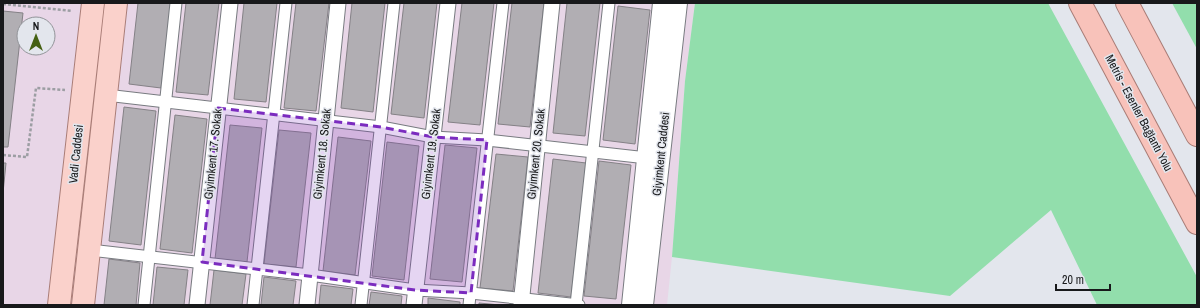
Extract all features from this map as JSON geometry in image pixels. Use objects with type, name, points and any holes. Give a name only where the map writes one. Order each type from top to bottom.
[{"type":"highway","name":"Metris - Esenler Bağlantı Yolu","points":[[1080,3],[1197,223]]},
{"type":"highway","points":[[1127,3],[1197,135]]},
{"type":"main road","name":"Vadi Caddesi","points":[[84,305],[116,3]]},
{"type":"main road","name":"Vadi Caddesi","points":[[59,305],[93,8]]},
{"type":"street","points":[[144,305],[176,3]]},
{"type":"street","name":"Giyimkent 17. Sokak","points":[[197,305],[230,3]]},
{"type":"street","points":[[253,305],[286,3]]},
{"type":"street","name":"Giyimkent 18. Sokak","points":[[306,305],[338,3]]},
{"type":"street","points":[[361,305],[394,3]]},
{"type":"street","name":"Giyimkent 19. Sokak","points":[[414,305],[448,3]]},
{"type":"street","points":[[469,305],[503,3]]},
{"type":"street","name":"Giyimkent 20. Sokak","points":[[521,302],[552,3]]},
{"type":"street","points":[[90,250],[310,275],[415,290],[470,293],[521,302],[577,305],[609,3]]},
{"type":"street","name":"Giyimkent Caddesi","points":[[631,305],[662,3]]},
{"type":"street","name":"Giyimkent Caddesi","points":[[644,305],[678,3]]},
{"type":"street","points":[[106,95],[381,127],[433,137],[487,140],[646,158]]},
{"type":"path","points":[[3,4],[93,8]]},
{"type":"path","points":[[3,155],[27,157],[36,88],[83,92]]},
{"type":"highlighted area","points":[[218,108],[381,127],[433,137],[487,140],[471,293],[415,290],[202,262]]},
{"type":"shaded area","points":[[3,3],[695,3],[685,81],[667,305],[3,305]]},
{"type":"green space","points":[[695,3],[1048,3],[1197,277],[1197,305],[1097,305],[1051,210],[950,296],[672,257],[685,81]]},
{"type":"green space","points":[[1172,3],[1197,3],[1197,49]]},
{"type":"building","points":[[138,3],[171,3],[161,88],[129,84]]},
{"type":"building","points":[[186,3],[219,3],[208,95],[176,92]]},
{"type":"building","points":[[244,3],[277,3],[266,102],[234,99]]},
{"type":"building","points":[[296,3],[329,3],[316,111],[284,108]]},
{"type":"building","points":[[352,3],[385,3],[373,112],[341,108]]},
{"type":"building","points":[[404,3],[437,3],[424,118],[391,114]]},
{"type":"building","points":[[462,3],[494,3],[480,125],[448,122]]},
{"type":"building","points":[[512,3],[544,3],[530,127],[498,124]]},
{"type":"building","points":[[567,3],[600,3],[585,136],[553,133]]},
{"type":"building","points":[[618,6],[650,10],[635,144],[603,140]]},
{"type":"building","points":[[3,11],[23,13],[23,16],[16,16],[16,56],[18,56],[8,147],[3,147]]},
{"type":"building","points":[[124,107],[156,111],[141,245],[109,241]]},
{"type":"building","points":[[175,115],[207,119],[192,253],[160,249]]},
{"type":"building","points":[[230,125],[262,128],[247,262],[215,259]]},
{"type":"building","points":[[279,130],[311,133],[296,267],[264,264]]},
{"type":"building","points":[[338,137],[371,141],[355,275],[323,271]]},
{"type":"building","points":[[387,142],[419,146],[404,280],[372,276]]},
{"type":"building","points":[[445,145],[477,148],[462,282],[430,279]]},
{"type":"building","points":[[496,154],[528,157],[513,291],[480,288]]},
{"type":"building","points":[[553,159],[586,163],[571,297],[538,293]]},
{"type":"building","points":[[599,161],[631,165],[616,299],[584,296]]},
{"type":"building","points":[[3,163],[6,163],[3,193]]},
{"type":"building","points":[[109,259],[140,263],[136,305],[104,305]]},
{"type":"building","points":[[157,267],[188,270],[184,305],[153,305]]},
{"type":"building","points":[[214,270],[246,274],[242,305],[210,305]]},
{"type":"building","points":[[264,277],[296,281],[293,305],[261,305]]},
{"type":"building","points":[[321,285],[353,289],[351,305],[319,305]]},
{"type":"building","points":[[371,292],[402,296],[401,305],[369,305]]},
{"type":"building","points":[[428,298],[460,302],[460,305],[428,305]]},
{"type":"building","points":[[479,303],[500,305],[479,305]]}]
